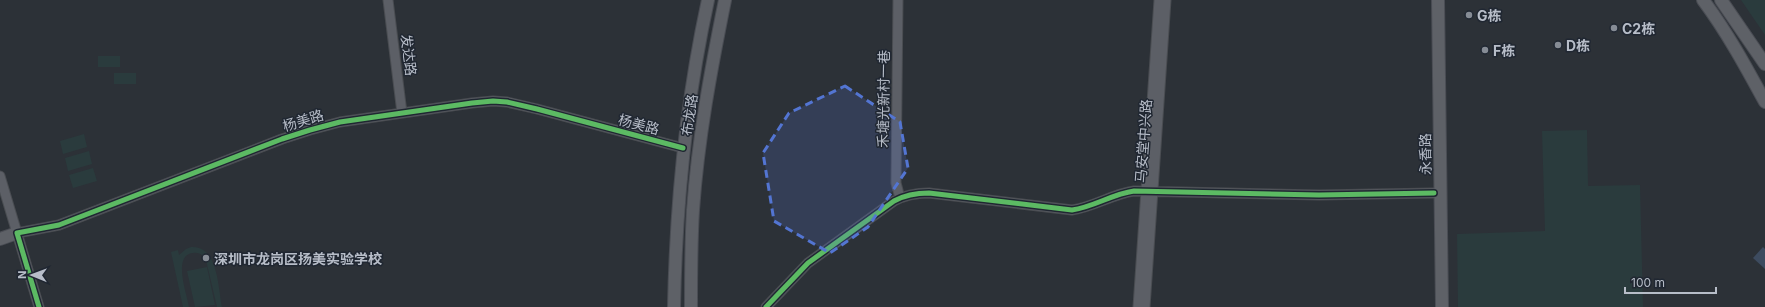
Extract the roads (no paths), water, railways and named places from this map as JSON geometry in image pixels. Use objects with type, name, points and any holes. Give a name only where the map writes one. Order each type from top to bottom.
[{"type":"main road","name":"布龙路","points":[[674,307],[677,222],[683,148],[708,0]]},
{"type":"main road","name":"布龙路","points":[[691,307],[693,210],[699,153],[705,106],[724,0]]},
{"type":"main road","name":"永香路","points":[[1432,0],[1435,307]]},
{"type":"main road","name":"永香路","points":[[1438,0],[1442,307]]},
{"type":"main road","points":[[1703,0],[1718,20],[1765,95]]},
{"type":"main road","points":[[1720,0],[1764,59]]},
{"type":"main road","points":[[1741,57],[1765,102]]},
{"type":"main road","points":[[0,233],[17,233]]},
{"type":"main road","points":[[0,239],[17,233]]},
{"type":"street","name":"发达路","points":[[388,0],[402,113]]},
{"type":"street","name":"禾塘光新村一巷","points":[[898,0],[896,183],[900,198]]},
{"type":"street","name":"马安堂中兴路","points":[[1145,307],[1149,191],[1159,0]]},
{"type":"street","name":"马安堂中兴路","points":[[1138,307],[1166,0]]},
{"type":"street","name":"杨美路","points":[[17,233],[60,225],[250,151],[310,130],[340,122],[472,103],[507,102],[683,148]]},
{"type":"street","points":[[0,176],[39,307]]},
{"type":"street","points":[[766,307],[808,263],[900,198],[918,193],[929,193],[1072,210],[1083,209],[1124,192],[1149,191],[1320,195],[1434,194]]},
{"type":"water","points":[[1763,247],[1765,249],[1765,269],[1753,258]]},
{"type":"place","name":"G栋","points":[[1469,15]]},
{"type":"place","name":"C2栋","points":[[1614,28]]},
{"type":"place","name":"D栋","points":[[1558,45]]},
{"type":"place","name":"F栋","points":[[1485,50]]},
{"type":"place","name":"深圳市龙岗区扬美实验学校","points":[[206,258]]}]
